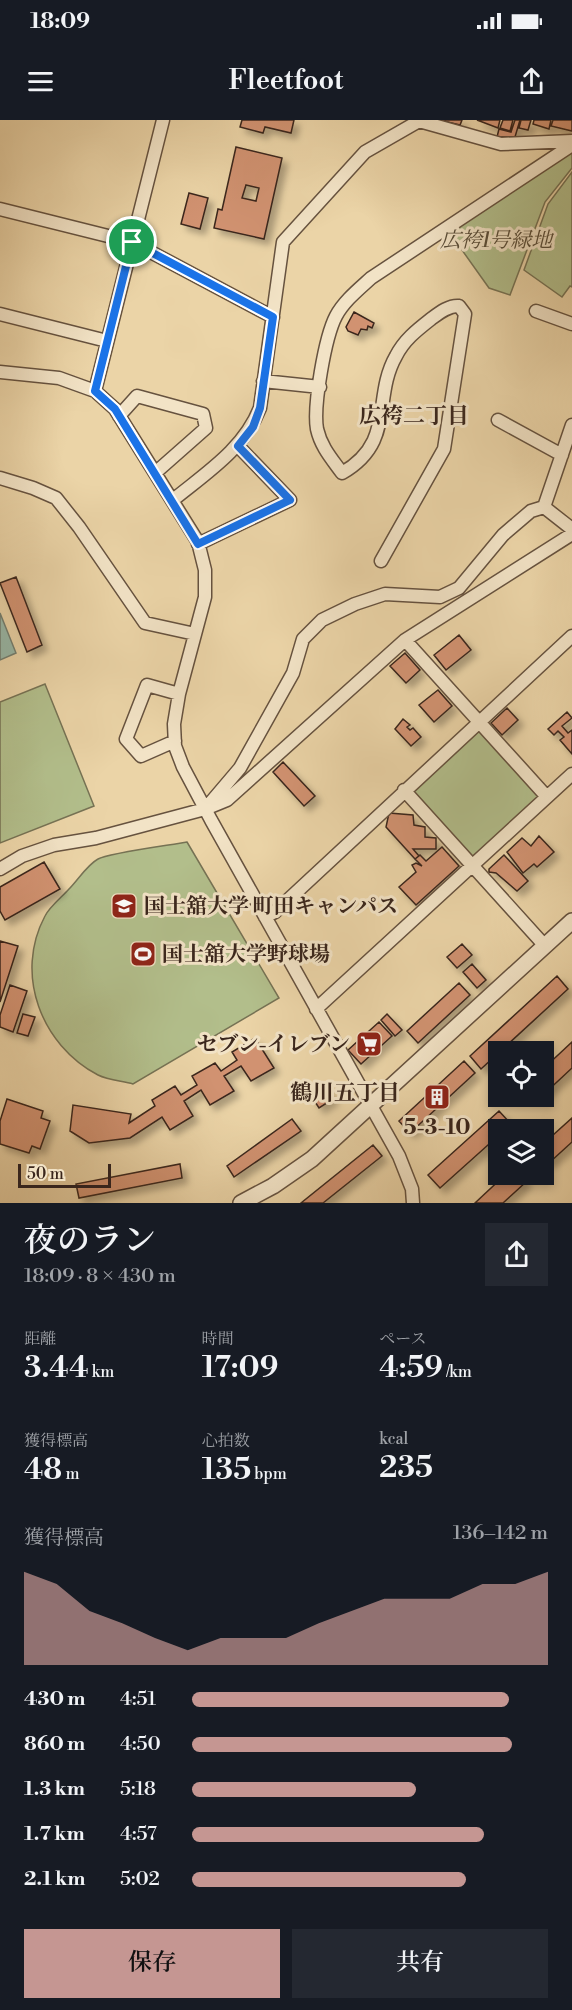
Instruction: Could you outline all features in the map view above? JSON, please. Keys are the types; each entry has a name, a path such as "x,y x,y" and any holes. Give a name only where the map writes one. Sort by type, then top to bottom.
{"street":[{"path":"95,391 163,120"},
{"path":"173,500 238,446 253,427 260,408 283,242 365,152 419,120 501,144 572,143"},
{"path":"381,561 444,449 465,314 463,309 449,307 411,335 395,357 381,424 368,451 355,466 342,473 325,451 317,431 316,414 329,334 337,314 371,278 572,143"},
{"path":"0,209 132,242 273,317"},
{"path":"536,311 572,324"},
{"path":"0,314 107,340"},
{"path":"0,372 59,378 95,391 119,416 173,500 198,544 205,570 205,597 174,724 175,741 183,767 399,1156 412,1189 413,1203"},
{"path":"263,381 320,387"},
{"path":"119,416 137,396 203,414 206,428 155,473"},
{"path":"498,420 562,455"},
{"path":"544,507 572,425"},
{"path":"198,544 290,500 238,446"},
{"path":"0,478 56,498 145,623 195,634"},
{"path":"544,507 572,529"},
{"path":"206,809 240,768 293,673 303,639 322,620 355,604 385,594 440,597 459,588 503,535 531,511 544,507"},
{"path":"0,869 22,856 54,844 96,837 206,809 227,800 405,640 572,534"},
{"path":"265,917 274,912 572,636"},
{"path":"405,640 547,797"},
{"path":"175,741 141,756 126,739 147,685 180,694"},
{"path":"316,1009 572,774"},
{"path":"404,790 545,946"},
{"path":"241,1203 294,1172 370,1106 572,921"}],"green space":[{"name":"広袴1号緑地","path":"572,151 572,168 545,202 510,295 489,288 452,236 453,230"},
{"path":"572,172 572,287 570,286 562,297 524,270 548,204"},
{"path":"45,684 94,806 0,843 0,702"},
{"path":"480,726 542,797 471,860 407,792"},
{"name":"国士舘大学野球場","path":"187,842 279,998 133,1084 102,1077 78,1062 61,1046 38,1006 33,984 32,961 36,938 50,909 98,859"}],"shaded area":[{"path":"0,613 16,653 0,660"}],"building":[{"path":"242,120 294,120 291,133 265,127 263,133 240,127"},
{"path":"439,120 462,120 460,125"},
{"path":"477,120 500,120 498,128"},
{"path":"503,120 513,120 510,131 500,128"},
{"path":"515,120 520,120 515,137 497,137 499,129 511,132"},
{"path":"521,120 531,120 528,130 519,128"},
{"path":"534,120 551,120 549,129 533,124"},
{"path":"553,120 572,120 572,131 551,126"},
{"path":"236,147 282,158 264,239 214,228 218,209 222,210","holes":["246,185 259,188 256,201 242,198"]},
{"path":"189,193 208,198 200,229 181,224"},
{"path":"354,312 374,323 372,328 368,326 367,330 361,329 358,335 348,331 346,327"},
{"path":"16,577 42,645 27,652 0,583"},
{"path":"459,635 471,650 446,670 434,655"},
{"path":"405,653 420,670 406,683 390,666"},
{"path":"438,690 452,706 434,722 419,705"},
{"path":"507,708 518,720 502,735 491,723"},
{"path":"567,712 572,718 562,726 568,733 572,730 572,754 560,740 564,737 558,731 554,735 548,729"},
{"path":"403,719 410,725 407,727 410,730 413,728 421,737 411,746 395,729"},
{"path":"283,762 315,796 304,806 273,772"},
{"path":"389,813 413,815 414,825 425,827 425,837 436,838 436,849 413,849 419,856 415,859 386,827"},
{"path":"539,836 554,852 537,867 534,864 523,873 507,852 522,838 531,846"},
{"path":"442,847 459,866 416,905 399,887 416,872 412,865 416,863 422,866 415,859 420,855 426,861"},
{"path":"504,855 528,881 517,891 496,873 489,872 489,869"},
{"path":"44,862 60,889 5,920 0,911 0,887"},
{"path":"0,941 18,946 0,1002"},
{"path":"462,944 472,955 457,968 447,957"},
{"path":"472,964 486,980 477,988 463,972"},
{"path":"557,976 568,989 511,1041 488,1041 488,1063 481,1069 470,1056"},
{"path":"459,983 470,995 418,1043 407,1031"},
{"path":"10,985 27,991 13,1032 0,1027 0,1015"},
{"path":"23,1014 35,1017 28,1036 17,1033"},
{"path":"387,1014 402,1030 395,1036 381,1020"},
{"path":"379,1022 392,1036 361,1064 348,1050"},
{"path":"255,1038 274,1068 251,1081 241,1066 224,1076 234,1091 210,1105 201,1090 184,1101 193,1116 170,1130 162,1117 130,1138 89,1143 70,1131 73,1105 131,1114 129,1123 155,1106 152,1100 175,1086 181,1095 197,1085 192,1076 215,1063 221,1071 237,1060 232,1052"},
{"path":"572,1042 572,1068 554,1085 554,1059"},
{"name":"5-3-10","path":"464,1061 475,1073 410,1133 399,1121"},
{"path":"324,1085 333,1099 319,1108 310,1094"},
{"path":"7,1099 43,1111 41,1118 50,1121 40,1149 32,1146 29,1153 0,1144 0,1121"},
{"path":"499,1111 506,1119 490,1119"},
{"path":"572,1118 572,1142 554,1158 554,1134"},
{"path":"292,1119 301,1131 234,1177 227,1166"},
{"path":"488,1121 488,1145 440,1188 428,1175"},
{"path":"373,1145 382,1156 323,1203 301,1203"},
{"path":"180,1164 182,1178 79,1198 76,1184"},
{"path":"494,1185 523,1185 503,1203 475,1203"}],"place":[{"name":"国士舘大学 町田キャンパス","path":"124,906"},
{"name":"国士舘大学野球場","path":"143,954"},
{"name":"セブン-イレブン","path":"369,1044"},
{"name":"5-3-10","path":"437,1097"}],"district":[{"name":"広袴二丁目","path":"414,415"},
{"name":"鶴川五丁目","path":"345,1092"}],"route":[{"path":"132,242 273,317 260,408 253,427 238,446 290,500 198,544 115,409 95,391 132,242"}]}
